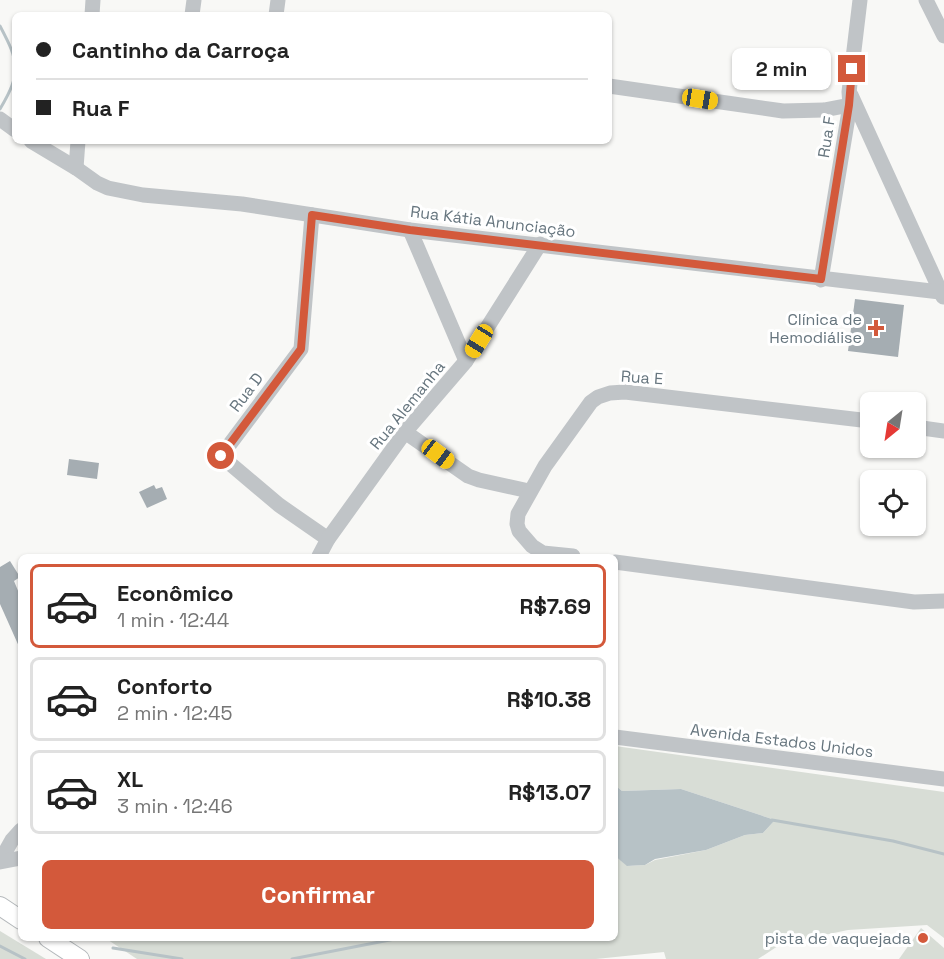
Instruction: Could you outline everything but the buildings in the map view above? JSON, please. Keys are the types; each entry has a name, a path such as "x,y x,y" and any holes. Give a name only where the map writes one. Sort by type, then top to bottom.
{"main road":[{"path":"0,906 18,918"},
{"path":"53,941 80,959"}],"street":[{"name":"Rua F","path":"821,279 849,98 860,0"},
{"path":"926,0 944,36"},
{"path":"612,86 783,111 824,110 849,98 942,296"},
{"path":"0,118 12,128"},
{"name":"Rua Kátia Anunciação","path":"36,144 97,183 108,188 143,195 242,204 410,230 540,244 942,296"},
{"path":"76,168 78,144"},
{"name":"Rua D","path":"312,215 301,349 221,456 279,505 328,539"},
{"path":"410,230 466,361"},
{"name":"Rua Alemanha","path":"320,554 328,539 405,432 466,361 540,244"},
{"name":"Rua E","path":"553,554 543,553 532,546 519,531 518,514 529,491 569,430 591,402 610,393 626,392 860,421"},
{"path":"926,429 944,431"},
{"path":"405,432 468,476 529,491"},
{"path":"618,562 914,602 944,601"},
{"name":"Avenida Estados Unidos","path":"618,737 944,779"},
{"path":"0,862 18,835"},
{"path":"0,862 18,859"}],"shaded area":[{"path":"618,746 944,792 944,938 927,925 848,930 781,944 758,959 666,959 664,952 596,959 137,959 110,941 618,941 618,858 628,866 645,865 655,860 706,850 745,835 763,833 775,820 681,789 622,791 618,788"},
{"path":"618,788 622,791 681,789 775,820 763,833 745,835 706,850 655,859 645,865 627,866 618,858"},
{"name":"pista de vaquejada","path":"921,928 944,948 944,959 899,959"},
{"path":"0,931 46,959 0,959"}],"waterway":[{"path":"0,26 12,52"},
{"path":"0,109 12,85"},
{"path":"772,820 893,841 944,854"},
{"path":"292,959 385,941"},
{"path":"0,946 25,959"},
{"path":"113,948 182,959"}],"place":[{"name":"Clínica de Hemodiálise","path":"876,328"},
{"name":"pista de vaquejada","path":"923,938"}],"route":[{"path":"221,456 301,349 312,215 410,230 821,279 849,105 852,69"}]}
